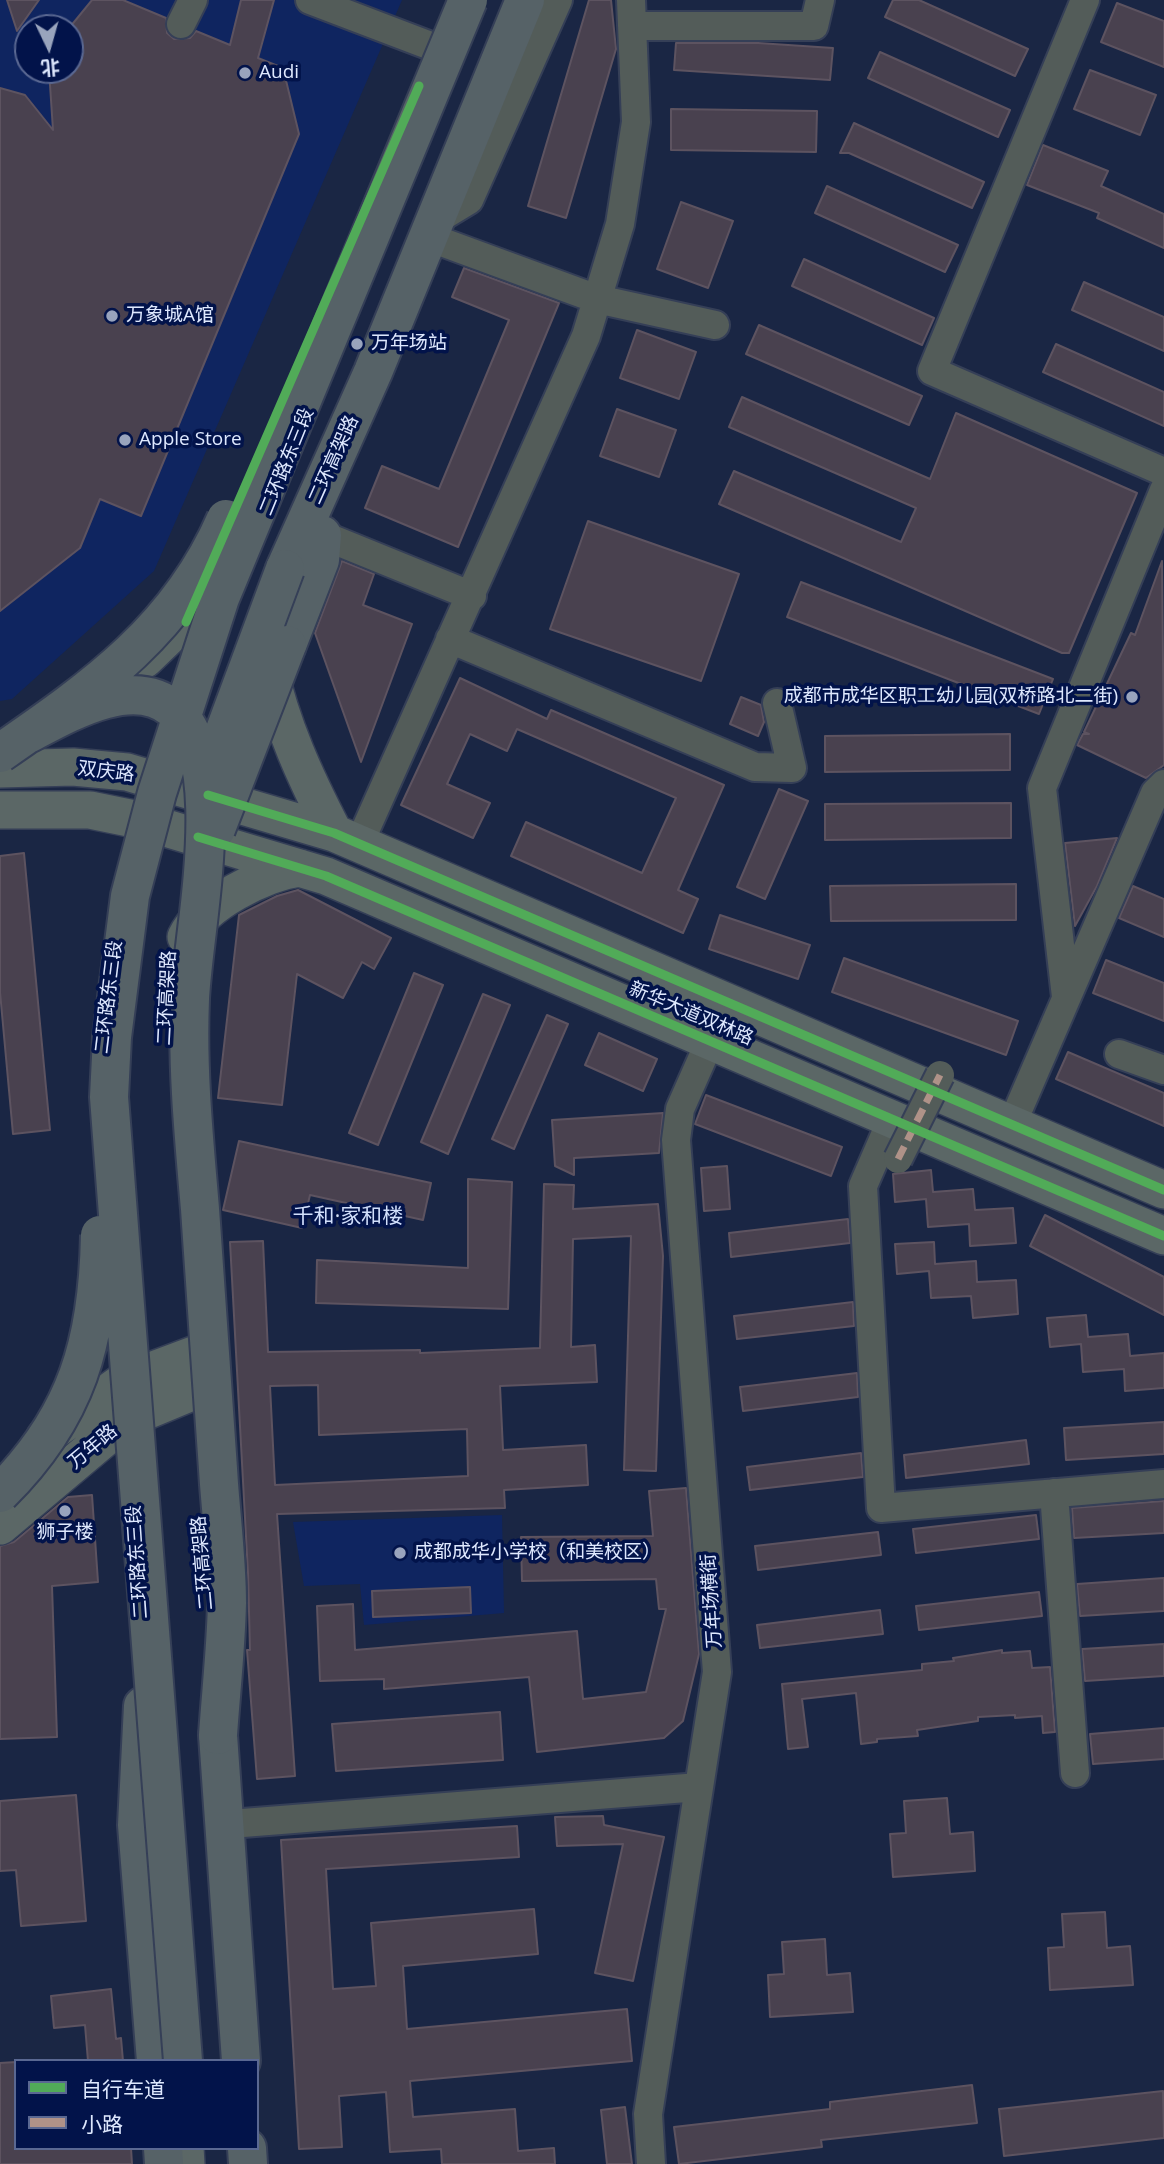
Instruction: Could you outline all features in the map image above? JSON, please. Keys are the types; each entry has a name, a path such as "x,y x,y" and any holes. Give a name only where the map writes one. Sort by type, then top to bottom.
{"highway":[{"name":"二环高架路","path":"241,2059 218,1735 164,1098 164,1002 173,913 184,854 212,759 285,569 373,372 525,0"},
{"path":"9,744 124,661 185,595 209,559 358,212 466,4"},
{"path":"0,1493 33,1459 61,1418 86,1350 96,1312 100,1182 112,1037 130,896 157,793 220,598 466,4"},
{"path":"201,886 219,818 277,651 320,560 322,535"},
{"path":"9,744 80,707 116,697 159,700 173,709 198,747 203,765 201,886 190,999 190,1091 227,1602 218,1735"},
{"path":"109,1097 183,2059"},
{"path":"146,1659 137,1825 156,2059"}],"main road":[{"path":"322,535 436,227 536,0"},
{"name":"二环路东三段","path":"178,2059 101,1071 124,879 139,820 189,708 250,558 466,4"},
{"path":"9,744 84,706 170,637 250,558"},
{"path":"248,2059 198,1372 173,1085 175,961 208,795 277,651"},
{"path":"277,651 276,700 296,756 346,838"},
{"name":"双庆路","path":"0,769 73,767 127,772 208,795"},
{"name":"新华大道双林路","path":"208,795 346,838 1164,1190"},
{"name":"双庆路","path":"0,810 90,810 139,820 198,837"},
{"name":"新华大道双林路","path":"198,837 326,876 1164,1236"},
{"path":"175,961 191,925 216,905 279,871 300,868"},
{"name":"万年路","path":"0,1470 124,1381 198,1372"},
{"name":"万年路","path":"0,1526 127,1419 198,1372"}],"street":[{"path":"310,0 436,48"},
{"path":"558,0 469,200 436,227 597,299 715,325"},
{"path":"346,838 472,596 586,336 620,224 636,122 632,13 814,26 820,0"},
{"path":"1085,0 932,370 1164,472"},
{"path":"397,183 419,86 436,48 466,4"},
{"path":"1066,997 1042,788 1164,490"},
{"path":"322,535 472,596"},
{"path":"450,639 755,767 792,768 777,703"},
{"path":"1012,1124 1155,793 1164,784"},
{"name":"万年场横街","path":"651,2164 649,2115 717,1672 676,1140 680,1109 710,1041"},
{"path":"1119,1054 1164,1070"},
{"path":"898,1159 940,1074"},
{"path":"892,1119 863,1186 881,1508 1164,1484"},
{"path":"1054,1493 1075,1773"},
{"path":"230,1824 699,1787"}],"shaded area":[{"name":"万象城A馆","path":"0,0 402,0 154,571 12,699 0,701"},
{"name":"成都成华小学校（和美校区）","path":"502,1515 504,1613 364,1625 360,1584 304,1586 293,1522"}],"building":[{"path":"7,0 39,0 29,14 14,14 14,22"},
{"name":"万象城A馆","path":"92,0 123,0 166,18 167,33 174,39 190,38 196,31 230,45 241,0 274,0 258,58 283,68 299,134 141,516 100,499 80,548 0,611 0,88 25,95 53,130 50,84 84,84 84,14 81,14"},
{"path":"589,0 611,0 616,49 566,218 528,206"},
{"path":"893,0 919,0 1028,49 1015,76 885,17"},
{"path":"1117,3 1164,21 1164,67 1101,42"},
{"path":"676,43 758,43 833,48 830,80 674,70"},
{"path":"880,52 1010,110 998,137 868,78"},
{"path":"1090,70 1156,95 1140,135 1074,109"},
{"path":"671,109 817,111 816,152 671,150"},
{"path":"854,123 984,182 972,208 849,153 840,153"},
{"path":"1043,145 1108,171 1101,186 1164,214 1164,248 1097,218 1099,213 1027,185"},
{"path":"827,186 958,245 945,272 815,213"},
{"path":"681,202 733,221 708,288 657,269"},
{"path":"804,259 934,318 922,345 792,286"},
{"path":"464,268 559,303 458,547 365,508 382,466 439,489 509,320 452,297"},
{"path":"1084,282 1164,317 1164,351 1072,310"},
{"path":"759,325 922,396 909,425 746,354"},
{"path":"637,330 696,352 679,399 620,378"},
{"path":"1056,344 1164,392 1164,426 1043,372"},
{"path":"742,397 930,479 956,413 1137,493 1069,653 1062,653 719,504 734,471 901,542 916,508 729,427"},
{"path":"617,409 676,430 659,477 600,456"},
{"path":"588,521 739,574 701,681 550,629"},
{"path":"342,561 374,574 363,605 412,624 361,762 315,633"},
{"name":"成都市成华区职工幼儿园(双桥路北二街)","path":"1162,561 1164,765 1146,778 1077,745 1083,734 1089,734 1084,732 1131,633 1135,635"},
{"path":"801,582 1053,679 1039,714 787,617"},
{"path":"460,678 547,719 551,710 724,785 678,890 698,899 683,933 511,856 526,822 642,873 676,798 517,729 507,751 470,734 447,784 490,803 473,838 401,805"},
{"path":"741,697 761,705 764,722 758,736 730,724"},
{"path":"1010,734 1010,770 825,772 825,736"},
{"path":"779,789 808,801 765,899 737,887"},
{"path":"1011,803 1011,838 825,840 825,804"},
{"path":"1117,838 1097,886 1075,926 1065,843"},
{"path":"24,853 50,1130 13,1134 0,992 0,856"},
{"path":"1016,884 1016,920 831,921 830,886"},
{"path":"1133,886 1164,899 1164,937 1119,918"},
{"path":"298,890 391,938 374,969 362,962 343,998 297,974 282,1105 218,1098 239,915 277,896"},
{"path":"720,915 810,945 798,979 709,949"},
{"path":"844,958 1018,1021 1006,1055 832,992"},
{"path":"1106,960 1164,983 1164,1021 1093,993"},
{"path":"414,973 443,985 378,1145 349,1133"},
{"path":"483,994 510,1005 448,1154 421,1142"},
{"path":"547,1015 568,1024 514,1149 492,1139"},
{"path":"599,1033 657,1059 643,1091 585,1065"},
{"path":"1068,1052 1164,1093 1164,1126 1056,1079"},
{"path":"706,1095 842,1147 831,1176 695,1124"},
{"path":"663,1113 659,1153 574,1158 574,1175 555,1166 552,1120"},
{"path":"239,1141 431,1183 423,1220 310,1195 302,1228 223,1210"},
{"path":"727,1166 730,1209 704,1211 701,1168"},
{"path":"931,1170 933,1192 973,1189 975,1210 1013,1208 1016,1243 970,1246 969,1224 928,1227 926,1199 895,1202 893,1174"},
{"path":"468,1179 512,1182 508,1309 316,1303 317,1260 468,1268"},
{"path":"544,1184 574,1185 573,1209 658,1204 663,1256 656,1471 624,1470 631,1236 573,1239 571,1347 595,1345 597,1382 500,1386 503,1450 586,1445 588,1485 504,1490 505,1508 277,1514 295,1776 257,1779 247,1650 250,1650 248,1573 230,1242 263,1241 268,1352 420,1350 420,1353 540,1348","holes":["318,1385 319,1435 467,1429 468,1476 275,1485 270,1386"]},
{"path":"1045,1215 1164,1277 1164,1315 1030,1246"},
{"path":"848,1219 850,1243 731,1257 729,1233"},
{"path":"934,1242 935,1264 976,1261 977,1282 1016,1280 1018,1314 973,1318 971,1296 931,1298 929,1271 897,1274 895,1244"},
{"path":"853,1302 854,1326 737,1339 734,1316"},
{"path":"1086,1315 1088,1337 1128,1334 1130,1356 1164,1353 1164,1388 1125,1391 1124,1369 1083,1372 1081,1344 1050,1347 1047,1318"},
{"path":"857,1373 858,1397 743,1411 740,1387"},
{"path":"1164,1422 1164,1454 1066,1460 1064,1428"},
{"path":"1026,1440 1029,1464 906,1478 904,1455"},
{"path":"861,1453 863,1477 750,1490 747,1467"},
{"path":"686,1488 699,1654 683,1721 664,1738 537,1752 529,1677 384,1689 384,1679 320,1681 317,1606 353,1604 355,1650 577,1631 583,1699 646,1692 666,1609 659,1609 656,1579 522,1581 521,1537 653,1536 649,1491"},
{"path":"92,1495 98,1582 52,1586 57,1737 0,1739 0,1546 14,1542 68,1497"},
{"path":"1164,1501 1164,1533 1074,1538 1072,1508"},
{"path":"1036,1515 1039,1539 916,1553 913,1529"},
{"path":"878,1532 881,1555 758,1570 755,1546"},
{"path":"1164,1578 1164,1611 1080,1616 1077,1584"},
{"path":"470,1587 471,1613 373,1617 372,1591"},
{"path":"1039,1592 1042,1616 919,1630 916,1606"},
{"path":"880,1610 883,1634 760,1648 757,1625"},
{"path":"1164,1644 1164,1676 1085,1681 1082,1649"},
{"path":"1002,1650 1002,1653 1030,1651 1032,1668 1050,1667 1055,1732 1043,1733 1042,1716 978,1717 978,1721 917,1730 918,1736 877,1739 877,1742 861,1744 856,1693 802,1699 808,1747 788,1749 782,1684 922,1670 922,1664 954,1661 953,1658"},
{"path":"500,1712 503,1760 336,1771 332,1724"},
{"path":"1164,1728 1164,1759 1093,1764 1090,1734"},
{"path":"76,1795 86,1921 21,1926 16,1870 0,1871 0,1801"},
{"path":"947,1798 950,1834 973,1832 975,1871 893,1877 890,1834 906,1833 904,1801"},
{"path":"603,1816 604,1825 664,1837 633,1981 595,1973 623,1844 557,1846 555,1817"},
{"path":"517,1826 519,1857 326,1869 333,1989 376,1986 371,1923 534,1909 538,1954 403,1966 407,2029 627,2009 632,2061 410,2081 413,2117 515,2109 518,2151 554,2148 555,2164 442,2164 441,2149 390,2152 386,2092 339,2096 342,2147 299,2149 281,1840"},
{"path":"1105,1912 1107,1948 1130,1946 1133,1985 1050,1990 1048,1948 1064,1947 1062,1914"},
{"path":"825,1939 827,1975 850,1973 853,2012 770,2017 768,1975 784,1974 782,1942"},
{"path":"111,1989 116,2039 121,2038 123,2059 88,2059 85,2025 54,2028 51,1996"},
{"path":"14,2062 14,2150 131,2150 132,2164 0,2164 0,2063"},
{"path":"972,2085 977,2123 821,2140 822,2147 679,2164 674,2127 830,2109 830,2102"},
{"path":"1163,2091 1164,2138 1004,2156 999,2109"},
{"path":"625,2107 632,2164 607,2164 601,2110"}],"marked path":[{"path":"898,1159 940,1075"}],"cycle path":[{"path":"186,622 419,86"},
{"path":"208,795 334,833 1164,1190"},
{"path":"198,837 326,876 1164,1236"}],"place":[{"name":"Audi","path":"245,73"},
{"name":"万象城A馆","path":"112,316"},
{"name":"万年场站","path":"357,344"},
{"name":"Apple Store","path":"125,440"},
{"name":"成都市成华区职工幼儿园(双桥路北二街)","path":"1132,697"},
{"name":"狮子楼","path":"65,1511"},
{"name":"成都成华小学校（和美校区）","path":"400,1553"}],"district":[{"name":"千和·家和楼","path":"348,1217"}]}
